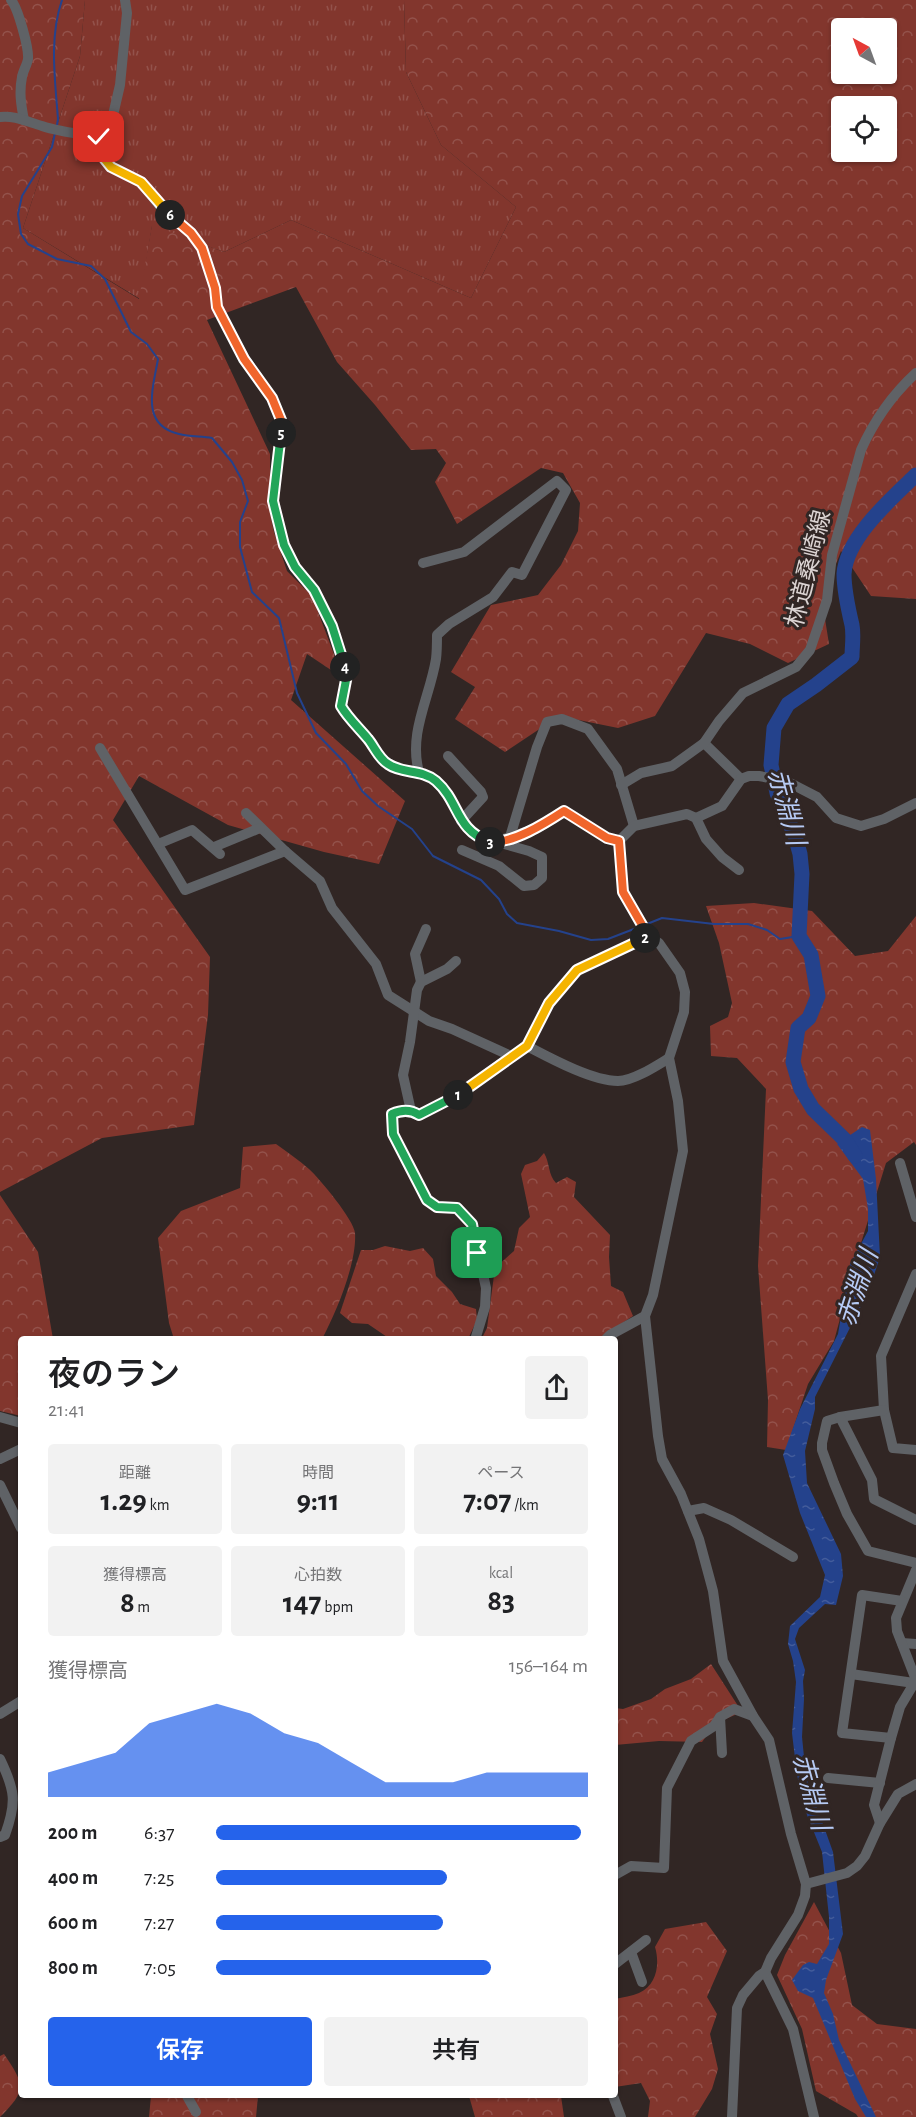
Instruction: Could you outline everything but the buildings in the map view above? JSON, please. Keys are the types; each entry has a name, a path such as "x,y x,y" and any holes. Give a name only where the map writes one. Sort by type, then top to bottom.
{"street":[{"path":"11,0 21,26 28,57 22,78 20,98 24,120"},
{"path":"0,117 24,120 69,133 99,137 110,128 120,85 127,13 125,0"},
{"path":"99,137 103,157 111,167 141,182 162,209 191,233 202,248 215,288 217,307 244,359 272,398 281,420 273,501 284,545 295,567 314,590 332,626 347,675 341,706 386,764 402,770 420,772 435,780 450,798 461,821 474,836 529,851 542,858 542,878 534,885 524,886 499,866 462,850"},
{"name":"林道桑崎線","path":"621,785 641,773 672,766 704,743 743,693 796,667 810,650 827,600 832,555 861,450 883,411 900,388 916,373"},
{"path":"420,772 416,760 418,723 436,658 436,635 449,624 493,597 512,572 522,575 567,490 557,481 464,552 423,563"},
{"path":"510,837 537,747 547,722 562,719 588,729 616,770 633,826"},
{"path":"704,743 741,779"},
{"path":"100,748 185,890 285,851"},
{"path":"448,756 483,797 461,821"},
{"path":"696,818 723,806 741,779 759,776 786,781 817,797 836,818 861,826 884,819 916,803"},
{"path":"496,842 538,828 564,811 607,838 619,841"},
{"path":"246,813 320,881 332,908 376,964 388,995 429,1021 510,1056"},
{"path":"732,2117 737,2008 742,1995 765,1972 771,1958 798,1915 805,1896 806,1884 791,1834 769,1740 723,1661 713,1591 699,1539 662,1459 645,1316 653,1295 683,1151 678,1101 669,1058 683,1019 685,992 680,972 659,943 648,935 623,892 619,841 633,826 687,814 696,818 706,839 722,857 739,870"},
{"path":"158,844 192,830 217,851 260,828"},
{"path":"421,982 415,954 426,930"},
{"path":"476,1336 485,1307 486,1288 472,1224 457,1208 437,1207 427,1200 393,1134 392,1114 401,1110 419,1115 458,1095 527,1046 549,1003 577,970 648,935"},
{"path":"411,1111 404,1075 417,990 421,982 456,962"},
{"path":"527,1046 572,1068 604,1079 620,1081 643,1073 669,1058"},
{"path":"900,1163 916,1217"},
{"path":"915,1280 881,1356 884,1410 893,1448 916,1450"},
{"path":"609,1336 645,1316"},
{"path":"884,1410 827,1421 822,1450 847,1514 868,1551 916,1563"},
{"path":"0,1417 18,1422"},
{"path":"840,1417 872,1480 874,1499 916,1520"},
{"path":"0,1459 18,1450"},
{"path":"0,1485 18,1522"},
{"path":"688,1511 704,1508 731,1520 792,1557"},
{"path":"880,1823 874,1805 900,1707 915,1681 897,1631 896,1618 916,1570"},
{"path":"891,1738 842,1733 862,1595 902,1601"},
{"path":"902,1643 916,1644"},
{"path":"850,1674 915,1681"},
{"path":"0,1714 18,1703"},
{"path":"618,1873 631,1866 664,1868 667,1788 691,1741 714,1726 720,1717 734,1709 753,1716"},
{"path":"720,1717 723,1753"},
{"path":"0,1759 12,1784 14,1798 5,1835 0,1837"},
{"path":"828,1779 880,1783"},
{"path":"806,1884 847,1873 857,1866 865,1856 880,1823 898,1794 916,1784"},
{"path":"618,1962 646,1940"},
{"path":"631,1952 642,1982"},
{"path":"765,1972 794,2029 814,2117"},
{"path":"188,2098 194,2115"},
{"path":"614,2098 621,2117"}],"green space":[{"path":"0,0 85,0 80,56 23,228 139,299 152,225 224,252 291,220 471,298 516,207 441,145 406,72 404,0 916,0 916,599 871,596 841,551 822,600 829,644 788,663 750,644 706,633 655,716 618,728 559,716 505,752 455,719 475,687 451,672 491,605 538,595 561,565 578,531 580,503 563,473 541,468 457,524 435,482 446,463 436,449 411,450 337,362 296,287 207,320 270,454 270,513 287,571 312,596 343,678 307,654 291,700 405,801 379,864 324,852 228,825 139,776 113,820 210,957 208,1015 194,1125 102,1138 0,1192"},
{"path":"85,0 404,0 406,72 441,145 516,207 471,298 291,220 224,252 152,226 140,299 23,228 80,56"},
{"path":"754,903 812,911 855,956 888,951 916,916 916,1145 914,1142 886,1163 856,1259 834,1341 808,1384 786,1450 767,1447 768,1400 758,1266 766,1089 737,1058 711,1056 710,1026 728,1017 732,1003 719,943 706,906"},
{"path":"276,1144 321,1181 353,1227 355,1245 353,1259 339,1302 323,1336 173,1336 169,1323 158,1238 181,1211 240,1188 243,1147"},
{"path":"544,1153 550,1173 556,1183 567,1177 576,1182 574,1197 610,1235 611,1286 623,1292 633,1316 603,1336 483,1336 487,1328 495,1268 514,1251 519,1228 530,1217 521,1174 525,1165 537,1161"},
{"path":"0,1195 38,1252 52,1336 18,1336 18,1415 0,1411"},
{"path":"385,1246 410,1251 423,1248 433,1259 436,1276 460,1304 476,1309 477,1320 469,1336 386,1336 368,1324 352,1323 340,1313 361,1250 373,1250"},
{"path":"711,1664 742,1712 716,1723 702,1742 659,1741 618,1745 618,1708 623,1709 651,1699 665,1689 691,1679"},
{"path":"814,1902 841,1953 852,2005 877,2024 916,2029 916,2117 858,2117 816,2091 802,2029 777,1975 785,1955"},
{"path":"706,1922 727,1951 707,1997 717,2014 710,2034 718,2069 712,2089 695,2117 648,2117 650,2101 641,2083 618,2087 618,1998 639,1993 650,1985 657,1967 655,1947 665,1929"},
{"path":"4,2054 16,2073 18,2095 0,2117 0,2056"},
{"path":"151,2098 258,2098 256,2117 149,2117"},
{"path":"470,2098 561,2098 564,2117 475,2117"}],"water":[{"path":"862,1127 870,1130 876,1179 880,1257 869,1290 815,1397 815,1409 805,1451 807,1483 841,1554 843,1576 836,1605 825,1604 799,1628 795,1639 805,1670 802,1737 806,1777 833,1852 843,1934 826,1980 824,1993 833,2014 839,2040 876,2117 866,2117 855,2099 813,1998 798,1991 792,1980 803,1965 809,1962 817,1964 829,1944 829,1917 822,1852 807,1815 797,1775 792,1733 796,1682 788,1644 790,1626 820,1597 825,1575 800,1513 783,1455 800,1409 838,1334 850,1264 868,1231 868,1209 863,1179 837,1144"}],"waterway":[{"path":"57,125 54,44 62,0"},
{"path":"55,133 52,147 22,196 18,214 21,234 28,244 57,259 91,266 105,279 131,332 147,344 158,359 152,404 159,423 179,434 212,438 232,462 242,480 248,501 240,522 240,547 252,592 279,618 297,693 316,733 346,764 362,791 378,806 412,829 433,856 481,880 499,899 507,914 517,923 591,940 608,939 639,927"},
{"name":"赤淵川","path":"855,1156 846,1141 813,1109 801,1089 793,1062 798,1028 809,1018 818,996 811,955 799,936 802,874 800,854 777,793 771,765 774,728 788,704 852,657 853,629 844,580 847,560 861,533 871,520 916,475"},
{"path":"647,924 662,918 714,924 748,924 767,930 780,939 799,936"}],"route":[{"path":"99,137 103,157 111,167 146,186 162,209 191,233 202,248 215,288 217,307 244,359 272,398 281,420 273,501 284,545 295,567 314,590 332,626 347,675 341,706 346,715 386,764 402,770 420,772 435,780 450,798 461,821 474,836 489,842 498,842 538,828 564,811 607,838 619,841 623,892 649,937 577,970 549,1003 527,1046 458,1095 419,1115 414,1111 401,1110 392,1114 393,1134 427,1200 437,1207 457,1208 472,1224 477,1253"}]}
